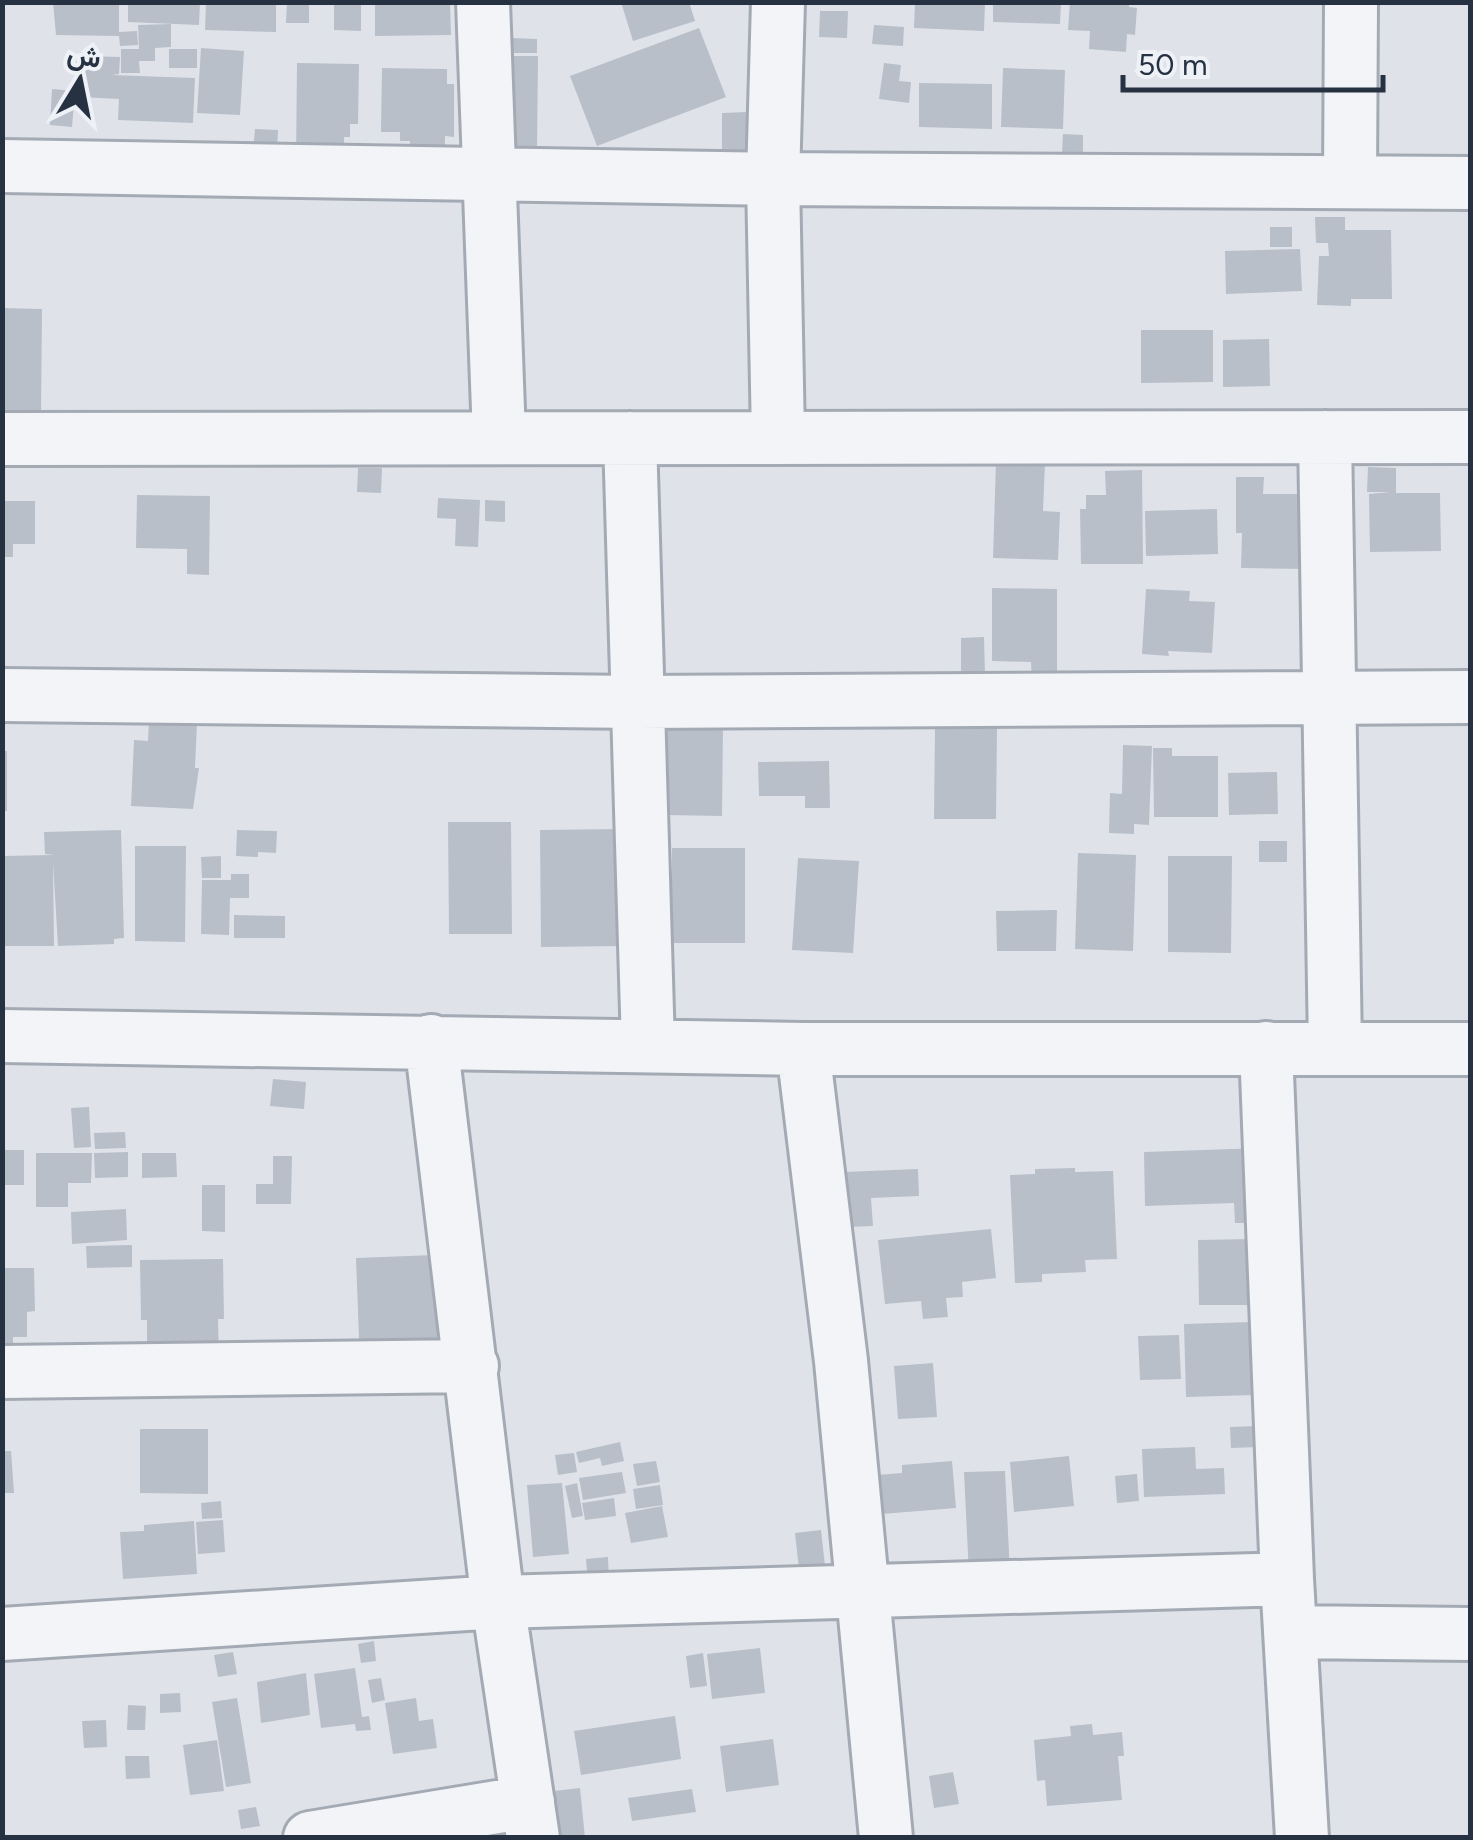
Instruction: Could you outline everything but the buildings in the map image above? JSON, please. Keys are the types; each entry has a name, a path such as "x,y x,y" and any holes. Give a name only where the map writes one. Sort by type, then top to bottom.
{"street":[{"path":"483,2 499,437"},
{"path":"778,2 772,179 778,438"},
{"path":"1350,182 1351,2"},
{"path":"2,166 772,179 1470,183"},
{"path":"2,440 1470,436"},
{"path":"1325,437 1336,1048"},
{"path":"630,438 648,1046"},
{"path":"2,695 638,702 1470,697"},
{"path":"2,1036 803,1049 1470,1050"},
{"path":"310,1838 531,1820 498,1602 431,1041"},
{"path":"1266,1048 1287,1580 1302,1838"},
{"path":"803,1049 840,1361 886,1838"},
{"path":"2,1372 472,1366"},
{"path":"2,1634 498,1602 1287,1580"},
{"path":"1290,1632 1470,1634"}]}
